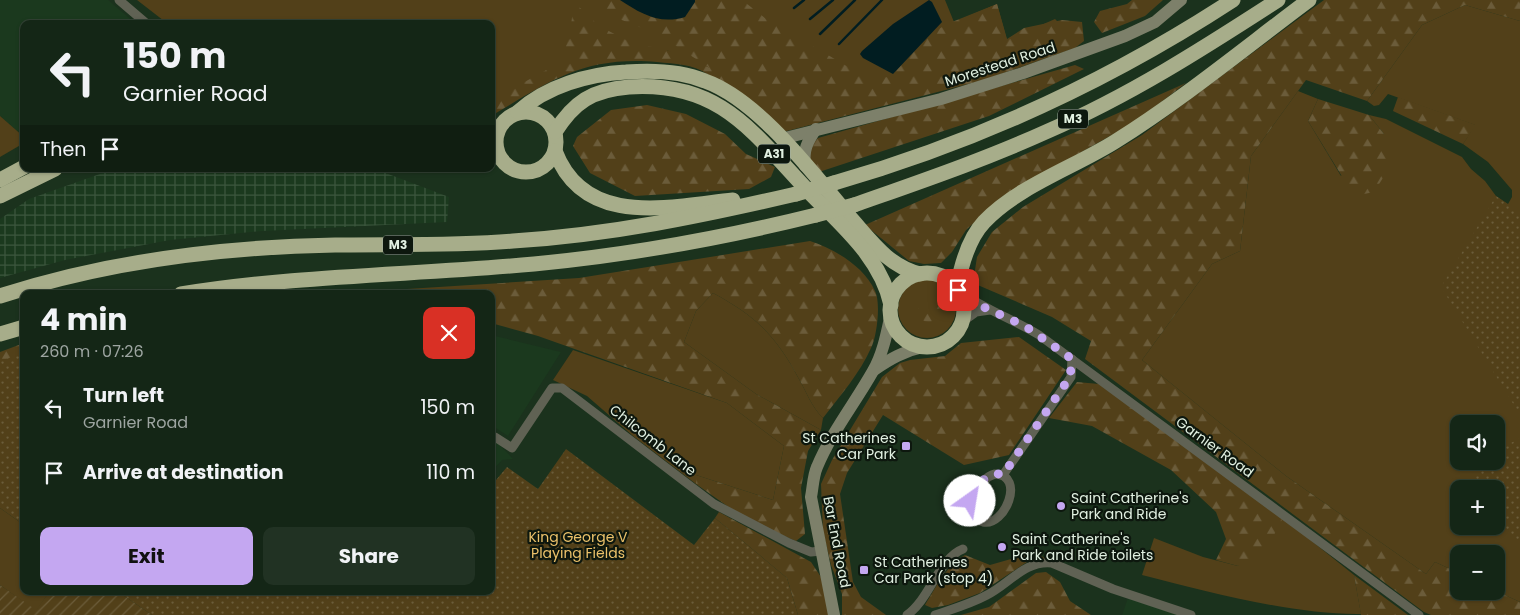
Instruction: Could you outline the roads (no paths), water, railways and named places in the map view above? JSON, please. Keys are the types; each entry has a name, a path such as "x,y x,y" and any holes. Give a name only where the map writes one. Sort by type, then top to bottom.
{"highway":[{"name":"M3","path":"22,290 86,272 178,255 256,248 454,244 562,237 675,222 796,194 926,155 1018,118 1114,72 1233,0"},
{"name":"M3","path":"211,290 272,282 434,272 595,257 701,240 854,205 953,170 1048,131 1165,71 1278,0"},
{"path":"957,289 962,267 976,232 1000,208 1115,142 1148,120 1309,0"},
{"name":"A31","path":"518,112 532,100 571,83 614,72 662,72 704,80 723,88 741,101 781,139 878,249 903,269 920,274"},
{"name":"A31","path":"555,132 568,112 580,102 593,94 621,88 670,88 698,95 718,104 751,130 850,235 875,265 884,281 891,309"},
{"path":"518,112 537,113 551,124 555,132 555,151 547,164 533,171 513,169 498,160 495,130 510,116 518,112"},
{"name":"M3","path":"555,151 560,165 578,188 599,200 624,206 667,207 796,194"},
{"path":"0,180 20,169"},
{"path":"0,196 49,172"},
{"path":"920,274 940,276 957,289 964,306 962,322 958,331 943,344 923,347 915,345 901,336 896,329 891,309 893,296 904,282 920,274"},
{"name":"M3","path":"0,296 20,290"},
{"path":"0,334 20,328"}],"street":[{"path":"119,0 142,20"},
{"name":"Morestead Road","path":"781,139 931,102 1016,75 1125,36 1154,22 1181,0"},
{"path":"805,166 806,143 816,129"},
{"name":"Garnier Road","path":"957,289 990,310 1025,326 1072,359 1419,615"},
{"name":"Bar End Road","path":"834,615 811,497 816,468 862,386 874,370 883,348 891,309"},
{"path":"962,322 976,312 990,310"},
{"name":"Bar End Road","path":"874,370 889,359 909,350 923,347"},
{"path":"1003,475 1070,377 1072,359"},
{"name":"Chilcomb Lane","path":"495,437 512,448 552,388 562,388 714,504 789,543 811,552 821,551"},
{"path":"990,475 1003,475 1012,489 1005,508 993,521 984,522 976,519 972,514 970,506 977,489 990,475"},
{"path":"906,615 918,607 950,558 963,549"},
{"path":"935,615 988,594 1030,565 1042,562 1052,563 1113,590 1191,615"}],"water":[{"path":"620,0 695,0 695,2 685,17 667,20 642,13"},
{"path":"929,0 932,2 942,22 893,74 863,58 860,54 862,51 893,24"}],"waterway":[{"path":"794,8 804,0"},
{"path":"810,19 833,0"},
{"path":"820,34 855,0"},
{"path":"839,44 882,0"}],"place":[{"name":"St Catherines Car Park","path":"906,446"},
{"name":"Saint Catherine's Park and Ride","path":"1061,506"},
{"name":"Saint Catherine's Park and Ride toilets","path":"1002,547"},
{"name":"St Catherines Car Park (stop 4)","path":"864,570"}],"park label":[{"name":"King George V Playing Fields","path":"578,546"}]}
